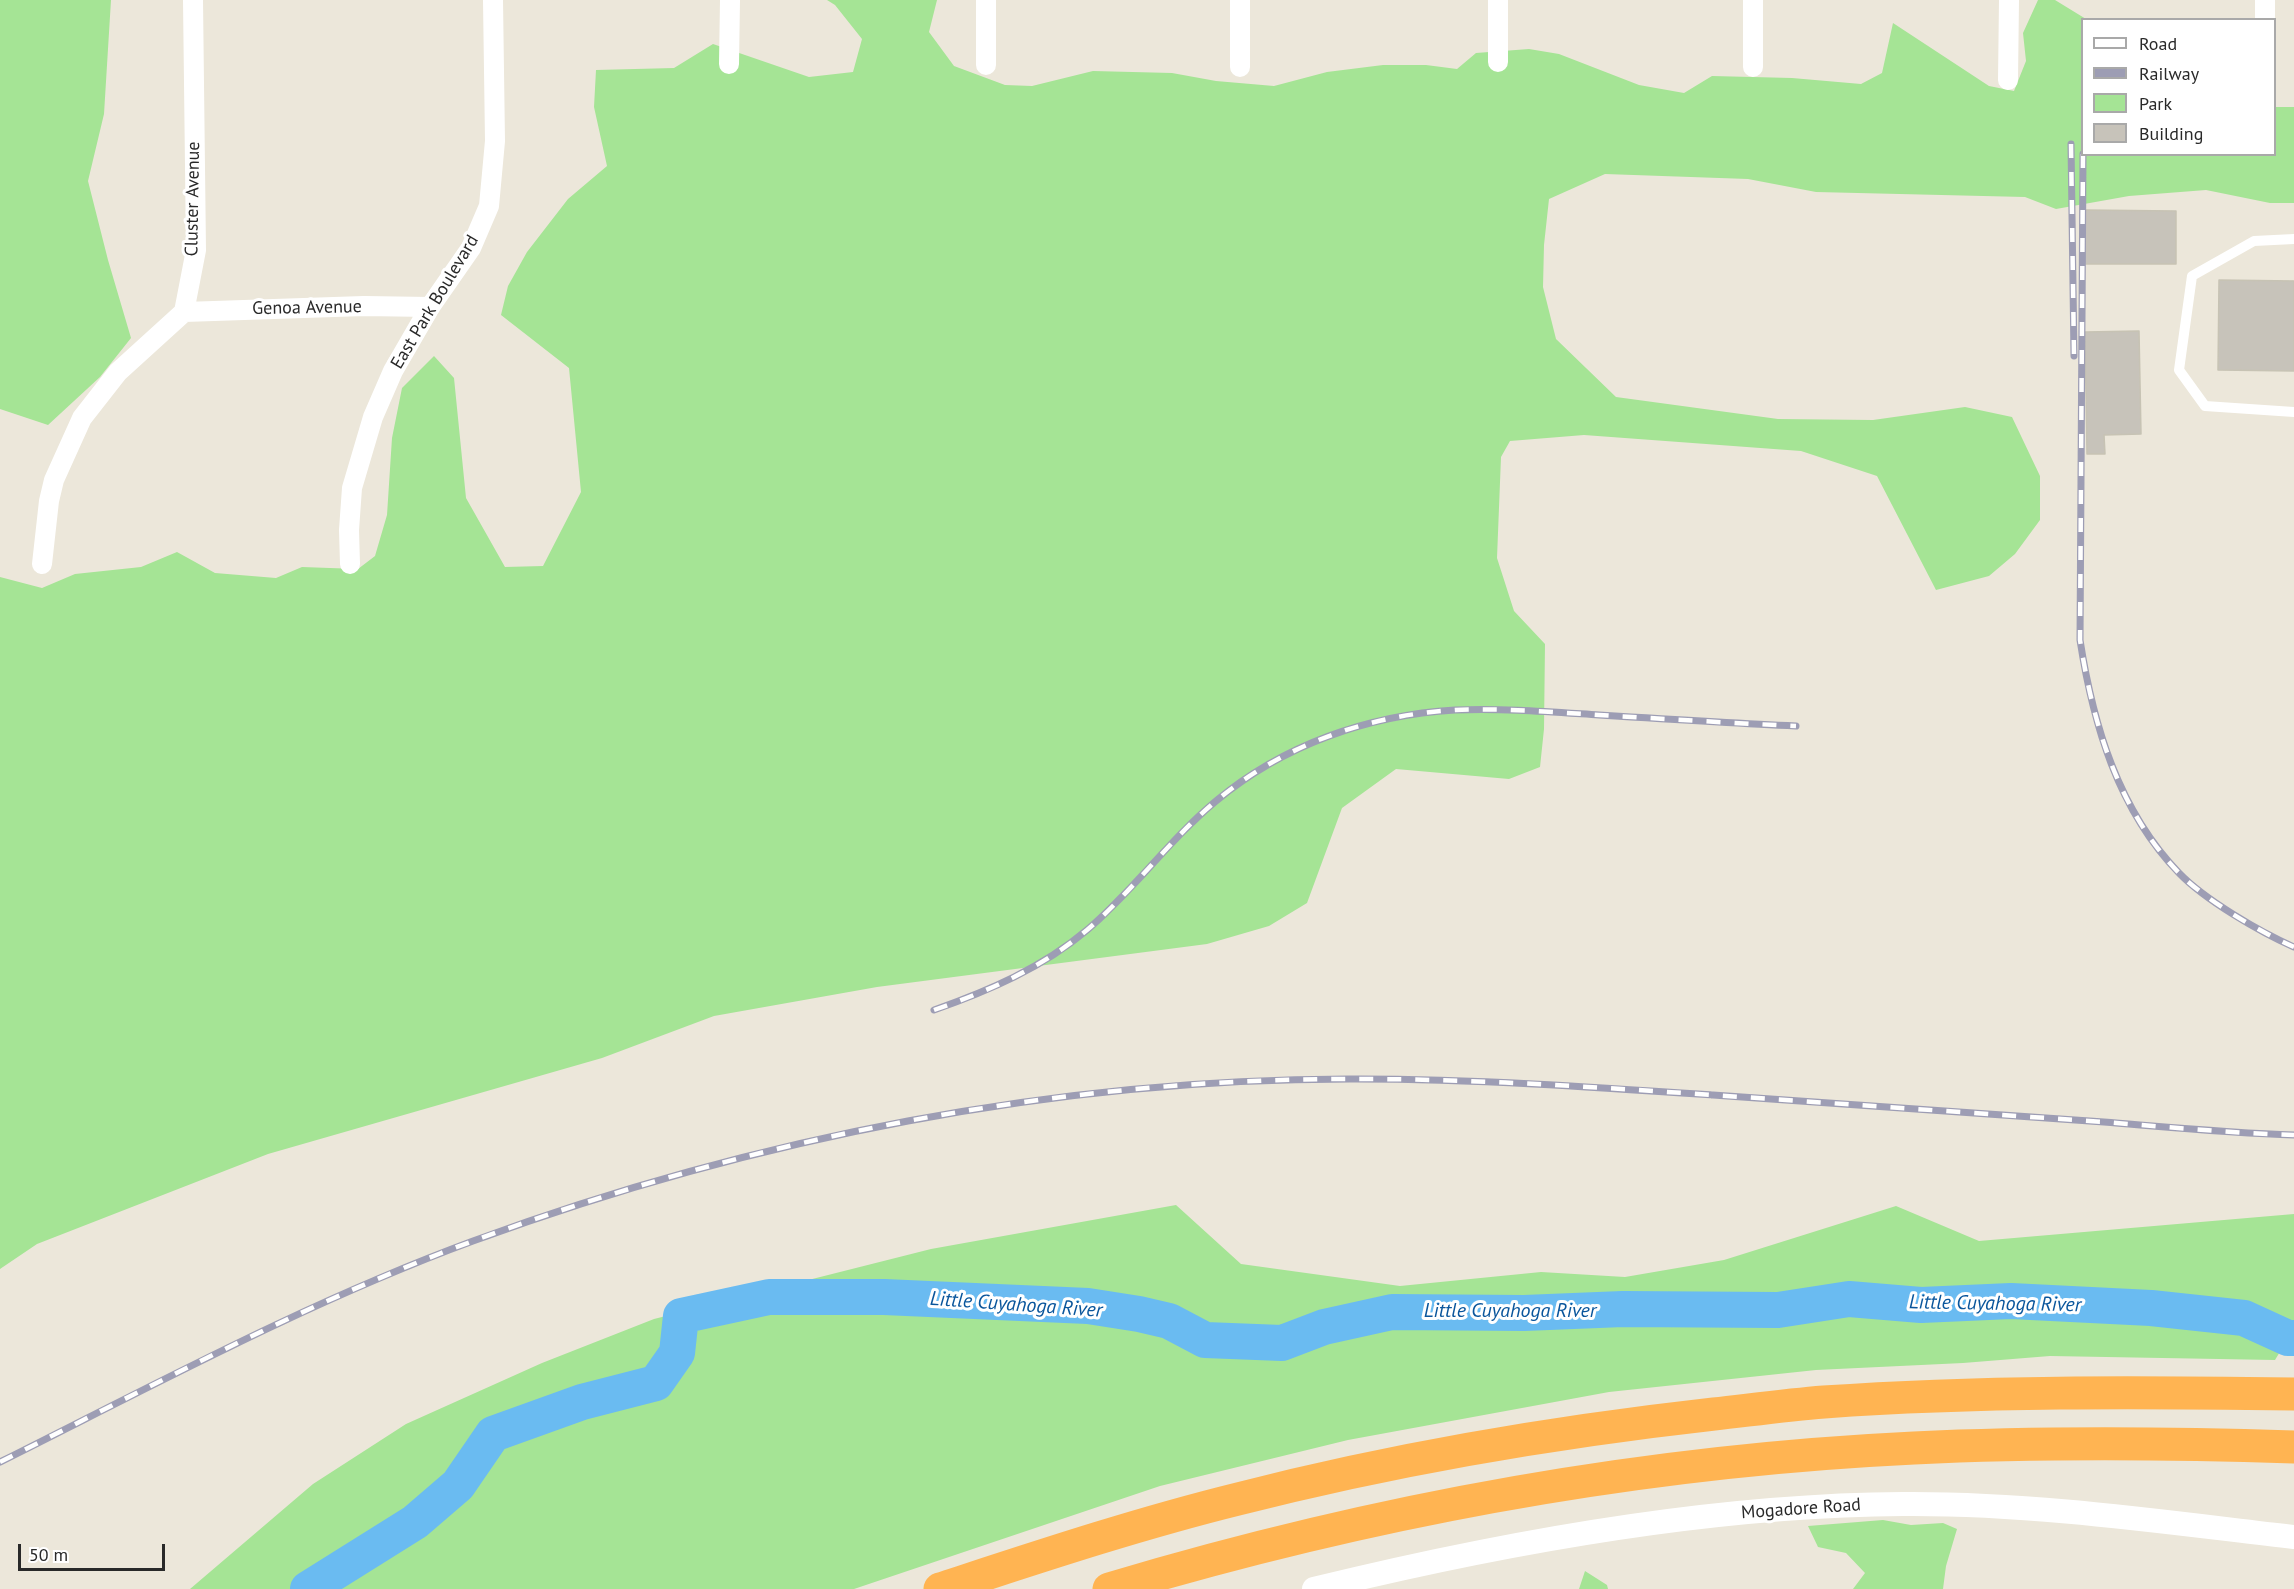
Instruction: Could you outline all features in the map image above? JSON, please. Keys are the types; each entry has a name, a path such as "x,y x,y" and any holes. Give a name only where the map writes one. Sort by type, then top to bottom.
{"highway":[{"path":"940,1589 1117,1532 1234,1499 1343,1473 1450,1452 1620,1424 1821,1402 1994,1393 2294,1394"},
{"path":"1108,1589 1304,1535 1408,1513 1537,1489 1746,1461 1935,1447 2096,1444 2294,1447"}],"street":[{"name":"Cluster Avenue","path":"184,312 196,250 193,0"},
{"name":"East Park Boulevard","path":"350,564 349,530 352,488 373,417 393,371 430,307 471,248 489,206 495,141 493,0"},
{"path":"729,64 730,0"},
{"path":"986,0 986,65"},
{"path":"1240,0 1240,67"},
{"path":"1498,0 1498,62"},
{"path":"1753,0 1753,67"},
{"path":"2008,80 2009,0"},
{"path":"2265,0 2265,18"},
{"name":"Genoa Avenue","path":"184,312 352,306 430,307"},
{"path":"42,564 48,501 54,480 82,418 118,372 184,312"},
{"name":"Mogadore Road","path":"1314,1589 1443,1559 1605,1531 1746,1512 1827,1506 1949,1504 2042,1509 2294,1537"}],"lane":[{"path":"2294,239 2254,241 2192,276 2179,370 2205,406 2294,412"}],"green space":[{"path":"0,0 111,0 104,114 88,181 131,338 100,377 48,425 0,409"},
{"path":"827,0 937,0 929,32 954,66 1005,85 1032,86 1093,71 1172,73 1216,81 1274,86 1327,72 1383,65 1426,65 1457,69 1476,53 1529,49 1559,54 1639,85 1684,93 1712,76 1792,78 1861,84 1882,73 1893,23 1989,86 2014,91 2026,61 2023,33 2038,0 2055,0 2084,18 2081,18 2081,156 2276,156 2276,107 2294,107 2294,203 2270,203 2206,190 2129,196 2056,209 2025,197 1816,192 1748,179 1605,174 1549,199 1544,245 1543,287 1556,339 1616,397 1778,419 1873,420 1965,407 2012,417 2040,476 2040,520 2015,554 1989,576 1936,590 1877,476 1801,451 1584,435 1510,441 1501,457 1497,558 1514,611 1545,644 1544,729 1540,767 1509,779 1396,769 1342,808 1307,903 1269,926 1207,944 877,987 714,1016 602,1058 268,1154 37,1244 0,1269 0,577 42,588 75,574 141,567 177,552 215,573 276,578 302,567 358,569 375,556 387,515 392,438 402,388 434,356 454,378 466,498 505,567 543,566 581,492 569,368 501,315 508,286 527,252 568,199 607,166 594,107 596,70 674,68 713,44 809,77 853,72 862,39 835,5"},
{"path":"1176,1205 1241,1264 1400,1286 1541,1272 1625,1277 1724,1260 1896,1206 1979,1241 2294,1214 2294,1350 2281,1350 2275,1360 2050,1356 1816,1370 1609,1392 1348,1440 1160,1486 854,1589 190,1589 313,1484 406,1424 542,1363 654,1319 931,1249"},
{"path":"1883,1520 1911,1525 1943,1523 1957,1529 1946,1566 1943,1589 1853,1589 1865,1573 1846,1553 1818,1547 1808,1526"},
{"path":"1585,1571 1607,1585 1608,1589 1579,1589"}],"building":[{"path":"2085,210 2176,211 2176,264 2085,264"},
{"path":"2219,280 2294,281 2294,371 2218,370"},
{"path":"2139,331 2141,434 2104,435 2105,454 2087,454 2085,332"}],"waterway":[{"name":"Little Cuyahoga River","path":"308,1589 415,1522 458,1485 493,1434 582,1402 656,1383 677,1353 681,1316 769,1297 884,1297 1088,1306 1169,1321 1205,1340 1282,1343 1324,1327 1392,1312 1524,1313 1623,1309 1778,1310 1849,1299 1921,1305 2011,1301 2151,1308 2244,1318 2288,1338 2294,1338"}],"railway":[{"path":"2071,144 2074,356"},
{"path":"2083,156 2080,640 2092,703 2124,794 2158,848 2179,873 2203,894 2265,933 2294,947"},
{"path":"934,1010 1014,977 1070,944 1104,915 1182,832 1216,801 1269,764 1328,736 1390,718 1455,710 1527,711 1796,726"},
{"path":"0,1462 293,1317 352,1290 473,1241 579,1204 687,1172 797,1144 908,1121 1020,1103 1132,1089 1244,1081 1446,1080 1624,1089 2294,1135"}]}
